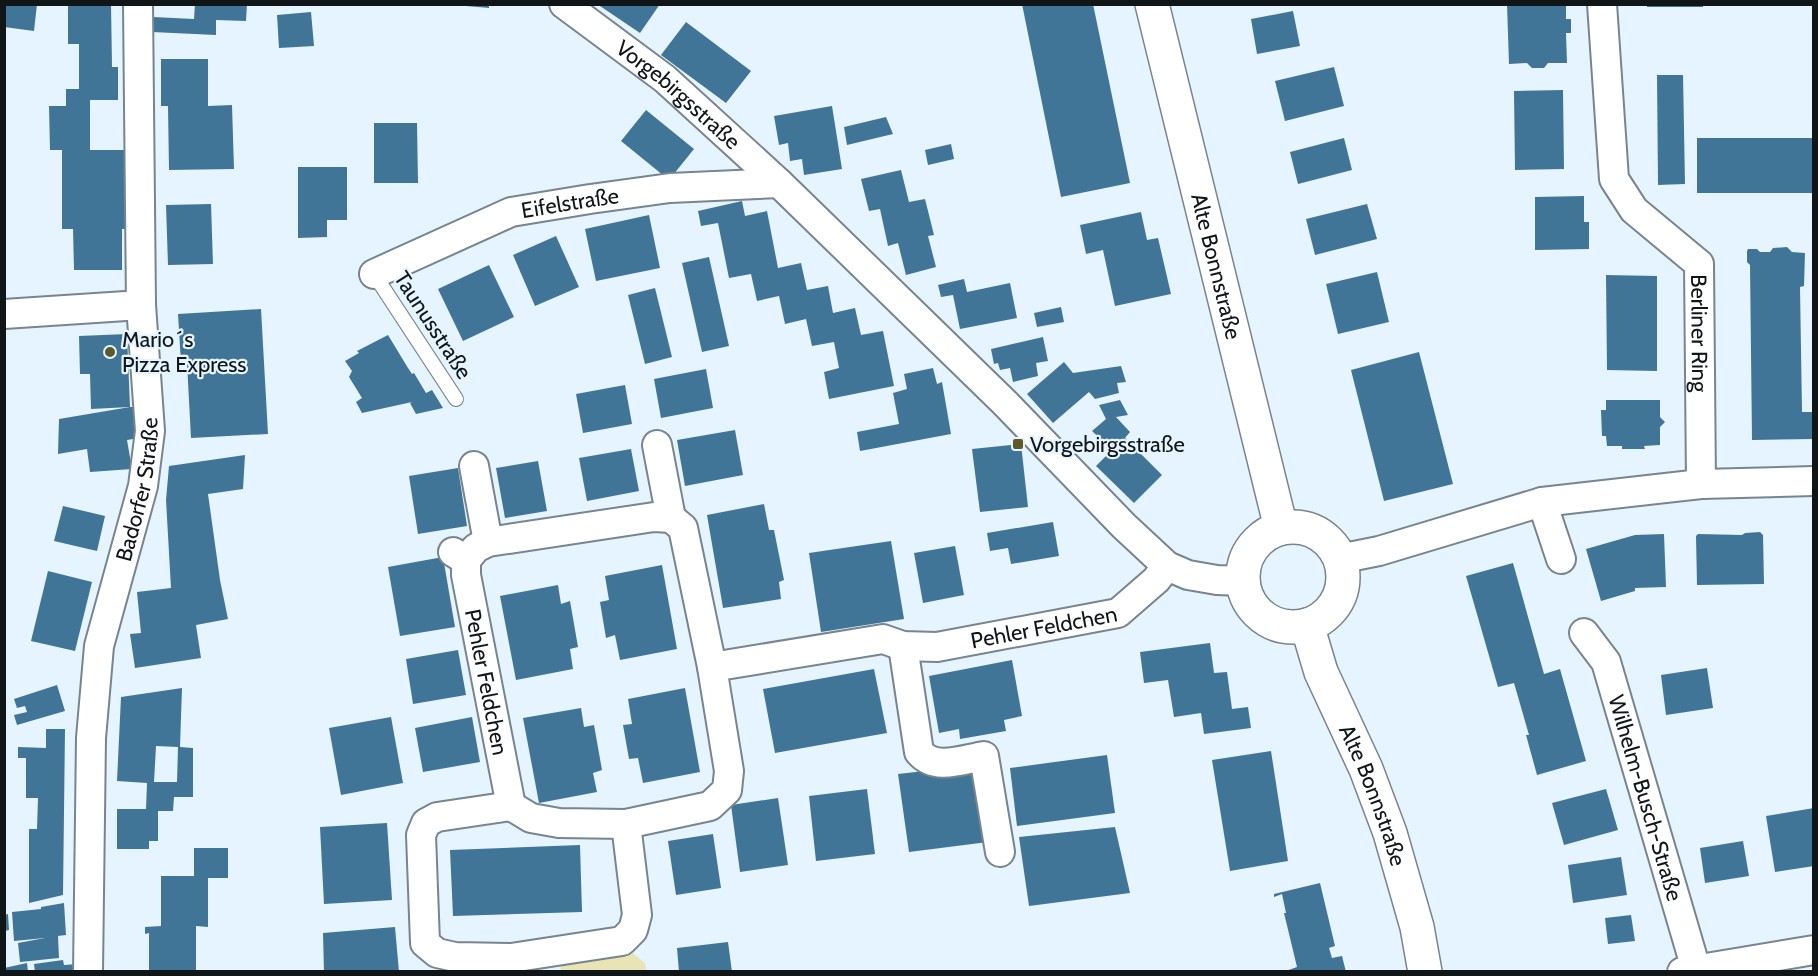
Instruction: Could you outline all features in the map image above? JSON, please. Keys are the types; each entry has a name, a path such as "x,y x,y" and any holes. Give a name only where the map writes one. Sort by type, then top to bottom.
{"main road":[{"name":"Alte Bonnstraße","path":"1152,4 1281,528"},
{"path":"1294,526 1307,528 1329,542 1339,559 1343,580 1340,595 1332,608 1321,618 1307,625 1292,627 1265,618 1246,596 1243,581 1248,553 1256,542 1268,533 1294,526"},
{"name":"Alte Bonnstraße","path":"1307,625 1321,672 1365,769 1390,833 1417,927 1425,972"}],"street":[{"name":"Badorfer Straße","path":"88,972 90,738 99,646 143,486 150,430 141,305 138,4"},
{"name":"Vorgebirgsstraße","path":"564,4 665,79 779,183 1005,403 1124,526 1167,566 1188,575 1217,580 1243,581"},
{"name":"Berliner Ring","path":"1602,4 1614,179 1634,210 1699,264 1701,484"},
{"name":"Eifelstraße","path":"374,274 511,212 670,188 779,183"},
{"path":"4,314 141,305"},
{"path":"657,445 671,518"},
{"path":"474,466 488,542 654,517 671,518 683,528 712,667 729,771 727,790 710,806 626,824 560,823 531,818 511,806 437,817 426,823 421,835 425,943 437,953 455,957 511,958 622,941 633,930 637,915 626,824"},
{"path":"1339,559 1379,551 1542,502 1701,484 1814,481"},
{"path":"1542,502 1561,558"},
{"name":"Pehler Feldchen","path":"488,542 460,556 466,575 511,806"},
{"name":"Pehler Feldchen","path":"712,667 883,639 903,646 937,647 1118,613 1156,580 1167,566"},
{"name":"Wilhelm-Busch-Straße","path":"1584,633 1606,662 1689,970"},
{"path":"903,646 919,752 927,761 939,764 984,756 1000,852"},
{"path":"1689,970 1814,950"}],"lane":[{"name":"Taunusstraße","path":"374,274 456,399"}],"shaded area":[{"path":"630,951 645,963 646,971 561,971 560,959"}],"building":[{"path":"4,4 37,4 34,31 4,27"},
{"path":"68,4 111,4 112,67 118,67 118,100 90,100 90,150 132,150 132,229 122,229 122,270 74,270 73,229 62,229 62,150 50,150 49,106 66,106 66,89 79,89 79,44 68,44"},
{"path":"195,4 247,4 246,21 216,20 216,35 152,32 153,17 194,19"},
{"path":"466,4 489,4 489,8 466,6"},
{"path":"597,4 660,4 640,33"},
{"path":"1022,4 1093,4 1130,183 1061,197"},
{"path":"1507,4 1566,4 1566,19 1571,19 1571,33 1566,33 1567,63 1548,63 1544,68 1532,68 1527,63 1509,64"},
{"path":"1647,4 1703,4 1703,7 1647,7"},
{"path":"1293,11 1300,46 1257,54 1251,19"},
{"path":"311,12 314,46 279,48 277,15"},
{"path":"686,22 751,71 726,103 661,55"},
{"path":"161,59 208,59 208,106 232,105 234,169 169,170 168,106 161,106"},
{"path":"1334,67 1344,106 1285,121 1275,81"},
{"path":"1657,75 1683,75 1685,184 1658,185"},
{"path":"1563,90 1564,169 1515,170 1514,91"},
{"path":"832,106 842,169 804,175 802,159 790,161 788,143 779,145 774,116"},
{"path":"646,110 694,149 669,180 621,141"},
{"path":"886,117 893,134 847,145 844,127"},
{"path":"374,123 417,123 418,183 374,183"},
{"path":"1344,138 1352,170 1298,184 1290,152"},
{"path":"1697,138 1814,138 1814,193 1697,193"},
{"path":"951,144 954,159 928,165 925,150"},
{"path":"298,167 347,167 347,220 327,220 327,237 298,238"},
{"path":"901,170 909,202 925,199 934,235 928,236 936,267 906,275 898,243 888,246 880,209 869,211 861,179"},
{"path":"1584,196 1584,222 1589,222 1589,249 1535,250 1535,197"},
{"path":"742,201 745,216 767,211 778,268 801,263 807,290 828,286 833,313 855,308 861,335 883,331 894,386 829,399 824,372 839,368 834,342 812,346 806,319 785,324 779,296 757,301 751,274 729,278 718,223 701,226 698,211"},
{"path":"211,204 213,264 168,265 166,205"},
{"path":"1367,204 1377,239 1315,255 1306,219"},
{"path":"1141,212 1147,240 1158,238 1171,294 1115,306 1103,250 1086,254 1080,225"},
{"path":"649,215 660,268 596,281 585,229"},
{"path":"556,236 579,287 535,306 513,255"},
{"path":"1787,247 1792,252 1805,253 1804,286 1800,287 1802,412 1814,412 1814,439 1752,440 1750,265 1747,262 1747,251 1757,249 1760,252 1770,252 1773,248"},
{"path":"709,257 729,346 702,352 682,263"},
{"path":"489,265 514,317 463,341 438,289"},
{"path":"1377,272 1389,322 1338,334 1326,284"},
{"path":"1606,275 1657,276 1657,371 1607,370"},
{"path":"964,279 967,292 1010,283 1017,318 960,329 953,295 941,297 938,285"},
{"path":"655,288 672,357 645,364 628,295"},
{"path":"1061,307 1064,322 1037,327 1034,313"},
{"path":"261,309 268,434 191,438 187,363 181,363 178,314"},
{"path":"127,334 130,407 91,409 90,374 80,374 79,336"},
{"path":"388,335 426,393 432,390 443,408 416,414 410,403 412,402 362,413 356,402 362,398 349,377 352,371 345,361 359,353 357,351"},
{"path":"1043,337 1048,361 1036,363 1038,376 1013,382 1010,368 1000,370 998,363 994,364 991,349"},
{"path":"1419,352 1453,484 1384,501 1351,370"},
{"path":"1064,362 1073,373 1121,366 1126,382 1117,383 1119,393 1095,399 1089,392 1053,423 1027,394"},
{"path":"933,368 937,384 942,382 951,434 860,451 857,432 899,424 893,393 907,389 904,374"},
{"path":"706,369 713,408 661,418 654,379"},
{"path":"625,385 632,424 583,433 576,394"},
{"path":"1120,400 1128,415 1116,417 1130,432 1125,438 1162,475 1134,503 1096,466 1112,450 1092,431 1106,419 1099,405"},
{"path":"1606,400 1660,400 1660,417 1665,422 1660,427 1660,445 1644,446 1645,449 1622,449 1622,446 1607,446 1606,436 1602,436 1601,410 1606,410"},
{"path":"137,407 139,438 127,440 132,469 90,472 87,449 58,454 59,419"},
{"path":"735,430 743,475 685,486 677,440"},
{"path":"1021,444 1028,507 980,512 972,449"},
{"path":"631,449 639,491 587,501 579,458"},
{"path":"245,455 243,489 208,494 228,619 196,625 201,658 135,668 130,634 141,633 137,592 171,588 166,500 169,466"},
{"path":"538,461 547,511 505,518 496,468"},
{"path":"458,468 467,526 418,534 409,476"},
{"path":"764,504 769,530 774,530 784,580 779,582 781,599 723,608 707,515"},
{"path":"63,506 105,516 97,551 54,541"},
{"path":"1053,522 1059,556 1011,564 1008,548 990,551 987,533"},
{"path":"1760,532 1763,535 1764,584 1697,585 1696,536 1698,534 1742,535"},
{"path":"1664,534 1666,587 1635,588 1635,591 1601,601 1586,549 1635,535"},
{"path":"891,541 904,619 821,632 809,553"},
{"path":"955,546 964,595 923,603 914,553"},
{"path":"443,557 455,627 400,636 388,567"},
{"path":"1513,563 1544,674 1560,669 1586,761 1537,775 1526,735 1529,735 1514,683 1498,687 1466,576"},
{"path":"662,565 677,649 620,660 615,635 606,638 600,602 609,600 605,576"},
{"path":"48,571 92,582 75,651 31,641"},
{"path":"558,585 561,604 570,601 578,647 570,649 573,669 516,680 500,596"},
{"path":"1210,643 1214,673 1227,672 1232,709 1248,707 1251,728 1204,734 1201,713 1174,717 1168,680 1144,683 1140,652"},
{"path":"458,650 466,695 413,704 406,659"},
{"path":"1012,660 1022,716 1004,720 1006,731 960,739 959,729 939,733 929,676"},
{"path":"1707,668 1713,708 1666,715 1661,675"},
{"path":"874,669 887,733 775,753 763,689"},
{"path":"57,685 65,711 17,725 14,715 27,712 25,706 17,708 14,699"},
{"path":"182,688 180,747 193,748 193,797 174,797 173,811 158,811 158,841 149,841 149,849 117,849 117,809 146,809 147,783 117,781 121,697","holes":["156,746 178,747 177,782 154,782"]},
{"path":"685,688 700,772 643,783 638,758 629,759 623,725 632,724 628,699"},
{"path":"581,708 584,727 594,725 602,770 593,773 597,792 539,803 523,718"},
{"path":"391,717 403,783 341,795 329,728"},
{"path":"472,717 480,762 423,772 415,728"},
{"path":"46,729 65,729 63,895 29,903 29,829 37,829 38,798 26,798 26,758 18,758 18,747 46,748"},
{"path":"1271,751 1288,861 1230,871 1212,760"},
{"path":"1107,755 1115,813 1017,826 1010,768"},
{"path":"978,765 988,842 909,852 898,774"},
{"path":"867,789 875,854 816,861 809,796"},
{"path":"1606,789 1618,830 1564,845 1552,803"},
{"path":"778,798 788,865 740,872 731,805"},
{"path":"1814,808 1814,866 1775,872 1766,816"},
{"path":"387,823 392,900 324,904 320,827"},
{"path":"1115,827 1130,893 1029,906 1019,837"},
{"path":"713,834 721,888 676,895 668,841"},
{"path":"1743,841 1749,876 1705,883 1700,848"},
{"path":"580,845 582,912 453,916 450,850"},
{"path":"194,848 228,848 228,878 208,878 208,927 196,926 196,972 149,972 149,933 145,934 145,927 161,926 161,876 194,876"},
{"path":"1621,857 1627,895 1573,903 1568,865"},
{"path":"1320,883 1335,946 1329,948 1332,958 1342,956 1346,972 1283,972 1297,967 1284,913 1286,913 1282,894 1274,897 1274,894"},
{"path":"64,903 66,935 58,936 59,958 20,962 18,943 45,938 14,941 12,912 41,909 41,907"},
{"path":"8,914 9,930 4,931 4,915"},
{"path":"1631,915 1635,941 1608,944 1605,918"},
{"path":"395,927 399,972 324,972 323,933"},
{"path":"728,942 732,972 679,972 677,948"},
{"path":"63,960 64,965 78,964 79,972 35,972 34,964"},
{"path":"27,963 28,972 4,972 4,968"}],"place":[{"name":"Mario´s Pizza Express","path":"110,352"},
{"name":"Vorgebirgsstraße","path":"1018,444"}]}
